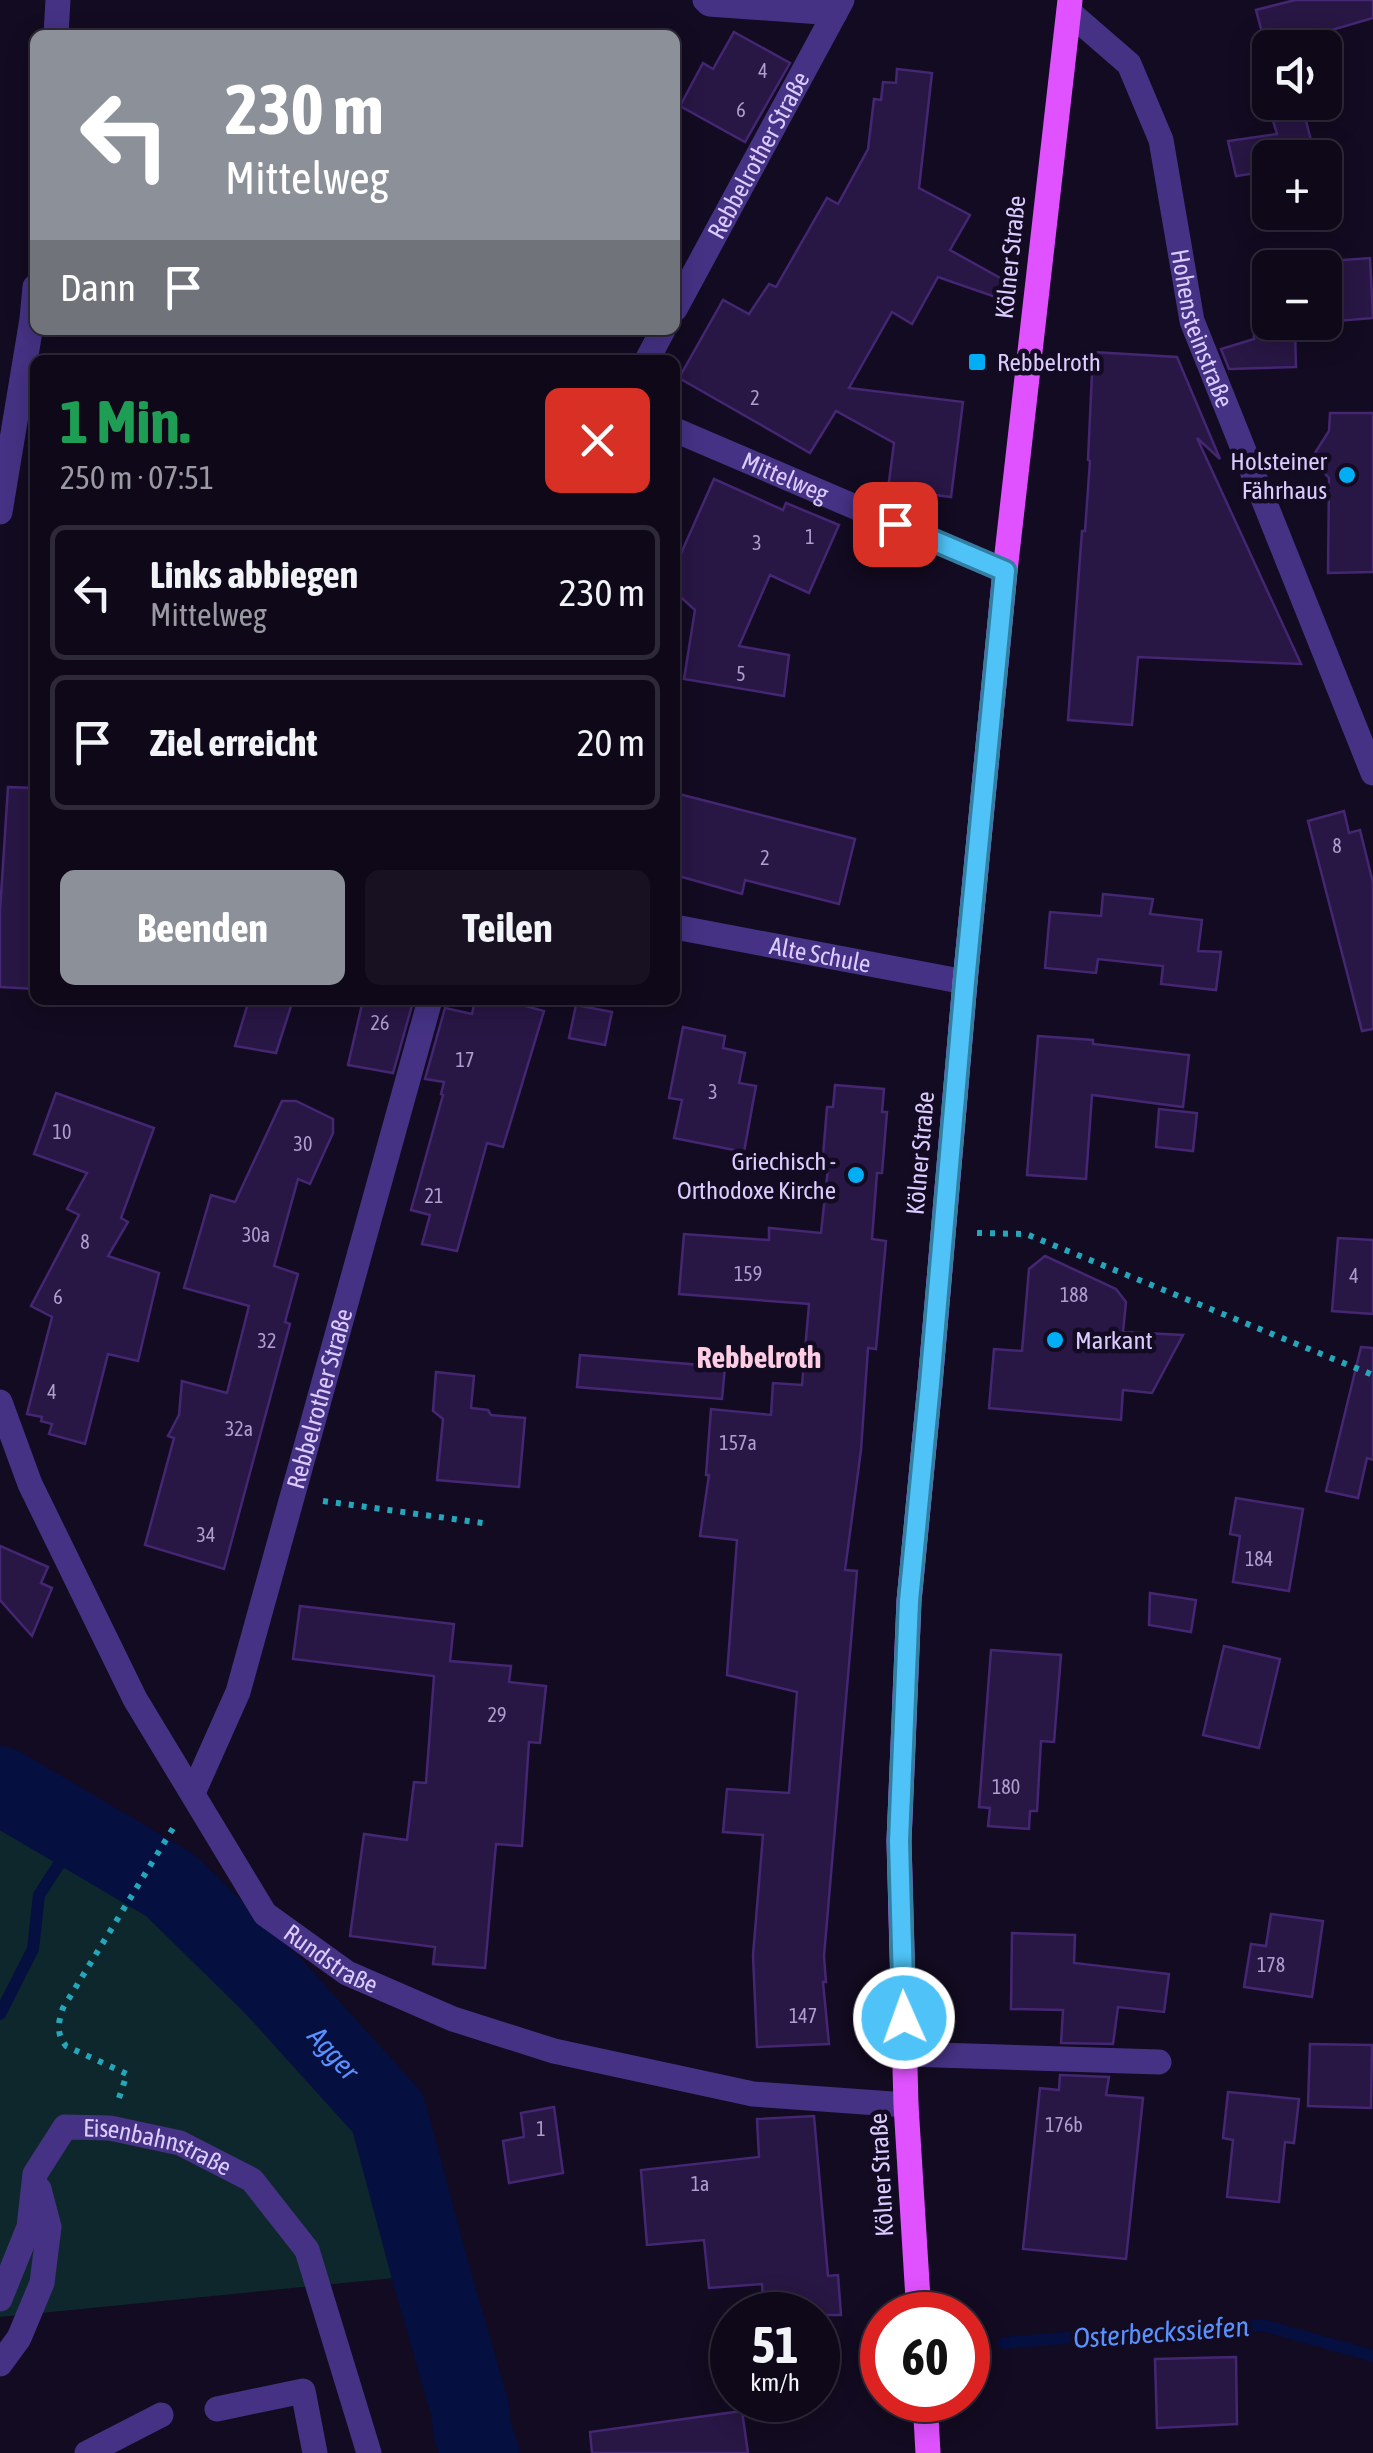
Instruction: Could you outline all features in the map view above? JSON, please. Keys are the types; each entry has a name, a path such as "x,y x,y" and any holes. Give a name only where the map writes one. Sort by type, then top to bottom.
{"main road":[{"name":"Kölner Straße","path":"918,2292 906,2105 899,1841 909,1601 1005,571 1070,6"},
{"path":"926,2422 928,2453"}],"street":[{"path":"56,30 58,0"},
{"path":"704,0 710,4 838,6"},
{"name":"Rebbelrother Straße","path":"680,300 838,6"},
{"name":"Hohensteinstraße","path":"1070,6 1129,64 1162,140 1192,321 1373,773"},
{"path":"0,512 30,331"},
{"name":"Mittelweg","path":"680,432 1005,571"},
{"name":"Alte Schule","path":"680,928 965,982"},
{"name":"Rebbelrother Straße","path":"193,1794 238,1692 429,1005"},
{"name":"Rundstraße","path":"0,1402 30,1484 134,1699 265,1914 347,1973 453,2019 554,2051 752,2094 906,2105"},
{"path":"905,2054 1158,2062"},
{"name":"Eisenbahnstraße","path":"0,2299 29,2227 35,2174 65,2128 110,2128 180,2143 252,2180 306,2250 369,2453"},
{"path":"0,2364 20,2338 42,2283 49,2228 35,2174"},
{"path":"218,2409 303,2391 315,2453"},
{"path":"87,2453 161,2414"}],"path":[{"path":"943,1233 1026,1234 1373,1375"},
{"path":"294,1498 490,1524"},
{"path":"110,2128 127,2074 66,2046 58,2030 62,2008 172,1830"}],"green space":[{"path":"0,1780 55,1848 428,2116 404,2277 0,2317"}],"building":[{"path":"1295,0 1373,0 1373,18 1332,30 1261,30 1256,10"},
{"path":"734,32 790,63 745,142 680,106 703,63 713,69"},
{"path":"897,69 932,73 919,188 970,215 950,250 1011,284 1004,300 938,277 912,324 892,312 849,388 963,402 951,497 888,489 894,443 836,411 810,453 680,379 723,300 749,314 769,284 776,287 827,198 838,204 868,149 874,99 881,100 883,82 896,83"},
{"path":"1273,120 1306,120 1311,140 1252,140 1252,174 1236,176 1228,141 1277,134"},
{"path":"1370,258 1373,318 1342,321 1342,260"},
{"path":"1252,340 1295,340 1296,367 1229,369 1221,349"},
{"path":"1093,352 1177,357 1220,459 1197,438 1301,664 1138,657 1132,725 1068,720 1090,461"},
{"path":"1330,413 1373,413 1373,572 1328,573 1329,478 1311,459 1329,431"},
{"path":"714,479 783,510 786,503 839,525 809,593 770,575 739,646 789,655 784,696 684,679 695,610 680,596 680,556"},
{"path":"8,787 30,788 30,989 0,987 0,911"},
{"path":"680,794 855,839 839,904 745,880 742,894 680,876"},
{"path":"1344,811 1349,833 1360,830 1373,883 1373,1029 1362,1031 1308,821"},
{"path":"1103,894 1153,899 1150,914 1202,920 1198,951 1221,952 1216,990 1161,984 1163,966 1098,959 1096,973 1045,968 1050,912 1101,916"},
{"path":"247,1005 291,1005 276,1053 235,1046"},
{"path":"362,1005 412,1005 393,1073 348,1065"},
{"path":"474,1005 522,1005 544,1011 503,1147 487,1143 457,1251 422,1244 430,1215 411,1210 443,1095 444,1082 425,1079 445,1008 472,1014"},
{"path":"576,1005 612,1012 605,1045 569,1038"},
{"path":"683,1027 725,1036 723,1048 745,1053 739,1083 756,1086 744,1152 674,1138 682,1100 669,1098"},
{"path":"1038,1036 1189,1055 1183,1107 1092,1095 1086,1179 1027,1175"},
{"path":"835,1085 884,1089 882,1112 887,1112 872,1239 886,1241 876,1349 868,1348 861,1450 845,1570 857,1571 824,1956 829,2044 757,2047 753,1955 763,1835 723,1832 727,1789 789,1793 797,1692 727,1675 737,1540 700,1536 709,1475 711,1409 771,1415 773,1383 802,1385 809,1304 679,1294 684,1234 769,1240 769,1228 821,1233 828,1168 822,1168 827,1107 833,1107"},
{"path":"56,1093 154,1128 121,1218 128,1222 108,1256 159,1273 138,1361 108,1354 85,1444 49,1434 52,1424 27,1414 52,1317 31,1306 79,1215 67,1209 87,1173 34,1154"},
{"path":"282,1101 296,1101 333,1119 333,1133 310,1184 298,1179 274,1266 298,1274 285,1322 290,1324 224,1569 145,1545 174,1438 168,1436 179,1415 182,1381 227,1393 249,1306 184,1288 211,1195 235,1202"},
{"path":"1159,1109 1197,1113 1193,1151 1156,1147"},
{"path":"1338,1238 1373,1240 1373,1314 1332,1311"},
{"path":"1045,1256 1116,1289 1126,1302 1123,1332 1183,1335 1152,1393 1123,1390 1121,1420 989,1408 994,1349 1022,1351 1029,1269"},
{"path":"1361,1347 1373,1348 1373,1460 1367,1458 1358,1498 1326,1491"},
{"path":"580,1355 725,1367 722,1399 577,1387"},
{"path":"436,1372 474,1376 471,1408 488,1410 491,1415 525,1418 519,1487 437,1480 443,1419 433,1411"},
{"path":"1236,1498 1303,1509 1289,1591 1233,1582 1240,1536 1230,1534"},
{"path":"0,1546 48,1567 41,1583 52,1588 32,1636 0,1600"},
{"path":"1150,1593 1196,1600 1191,1632 1149,1625"},
{"path":"300,1606 454,1624 450,1661 511,1666 509,1682 546,1686 540,1743 529,1742 522,1846 496,1844 485,1968 433,1964 435,1947 350,1936 364,1834 407,1840 414,1782 426,1783 434,1676 293,1659"},
{"path":"1224,1646 1280,1659 1259,1748 1203,1735"},
{"path":"991,1650 1061,1655 1054,1742 1041,1741 1037,1811 1030,1811 1029,1829 988,1826 990,1808 979,1807"},
{"path":"1271,1914 1323,1921 1312,1997 1244,1987 1251,1944 1266,1946"},
{"path":"1012,1933 1075,1935 1074,1963 1169,1974 1164,2012 1118,2007 1113,2044 1061,2043 1063,2010 1011,2009"},
{"path":"1310,2044 1372,2045 1371,2108 1308,2106"},
{"path":"1060,2075 1109,2077 1106,2095 1143,2098 1126,2259 1023,2249 1040,2088 1059,2090"},
{"path":"1228,2092 1299,2099 1294,2143 1285,2142 1279,2202 1227,2197 1233,2140 1223,2138"},
{"path":"554,2107 563,2173 509,2183 503,2141 524,2137 521,2113"},
{"path":"814,2116 828,2276 838,2275 839,2292 763,2292 762,2284 709,2288 704,2240 647,2245 641,2170 759,2157 757,2119"},
{"path":"1236,2357 1237,2424 1157,2428 1155,2359"},
{"path":"710,2415 710,2422 744,2422 748,2453 592,2453 590,2432"}],"waterway":[{"name":"Agger","path":"0,1785 170,1885 274,1987 388,2113 480,2453"},
{"path":"0,2014 33,1949 39,1895 80,1832"},
{"name":"Osterbeckssiefen","path":"1004,2343 1262,2325 1373,2356"}],"place":[{"name":"Rebbelroth","path":"977,362"},
{"name":"Holsteiner Fährhaus","path":"1347,475"},
{"name":"Griechisch - Orthodoxe Kirche","path":"856,1175"},
{"name":"Markant","path":"1055,1340"}],"district":[{"name":"Rebbelroth","path":"759,1358"}],"route":[{"path":"895,524 1005,571 909,1601 899,1841 904,2018"}]}
